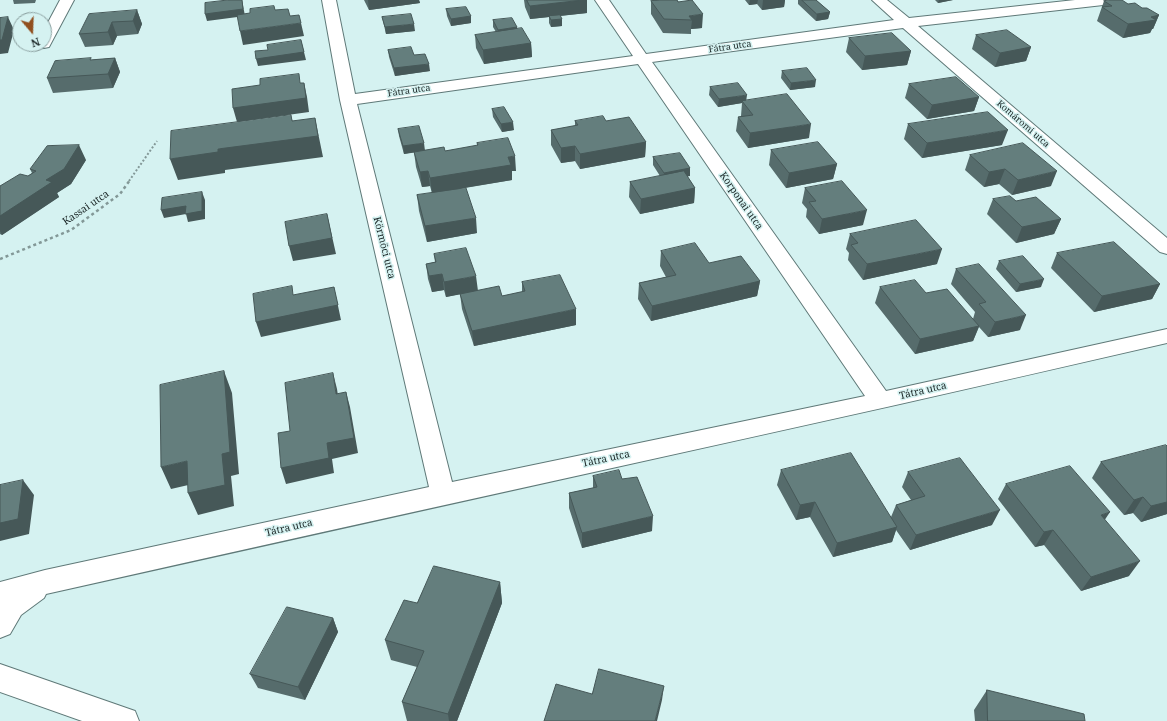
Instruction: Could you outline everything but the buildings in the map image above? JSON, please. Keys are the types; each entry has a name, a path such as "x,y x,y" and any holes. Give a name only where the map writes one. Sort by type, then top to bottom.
{"street":[{"path":"52,29 67,0"},
{"name":"Körmöci utca","path":"329,0 348,100 443,494"},
{"name":"Korponai utca","path":"602,0 882,401"},
{"name":"Komáromi utca","path":"879,0 1167,248"},
{"name":"Fátra utca","path":"348,100 905,23 1112,0"},
{"name":"Tátra utca","path":"0,594 45,582 443,494 882,401 1167,336"},
{"name":"Tátra utca","path":"0,625 11,606 45,582"},
{"path":"0,678 124,721"}],"path":[{"name":"Kassai utca","path":"0,259 70,230 120,194 156,141"}]}
